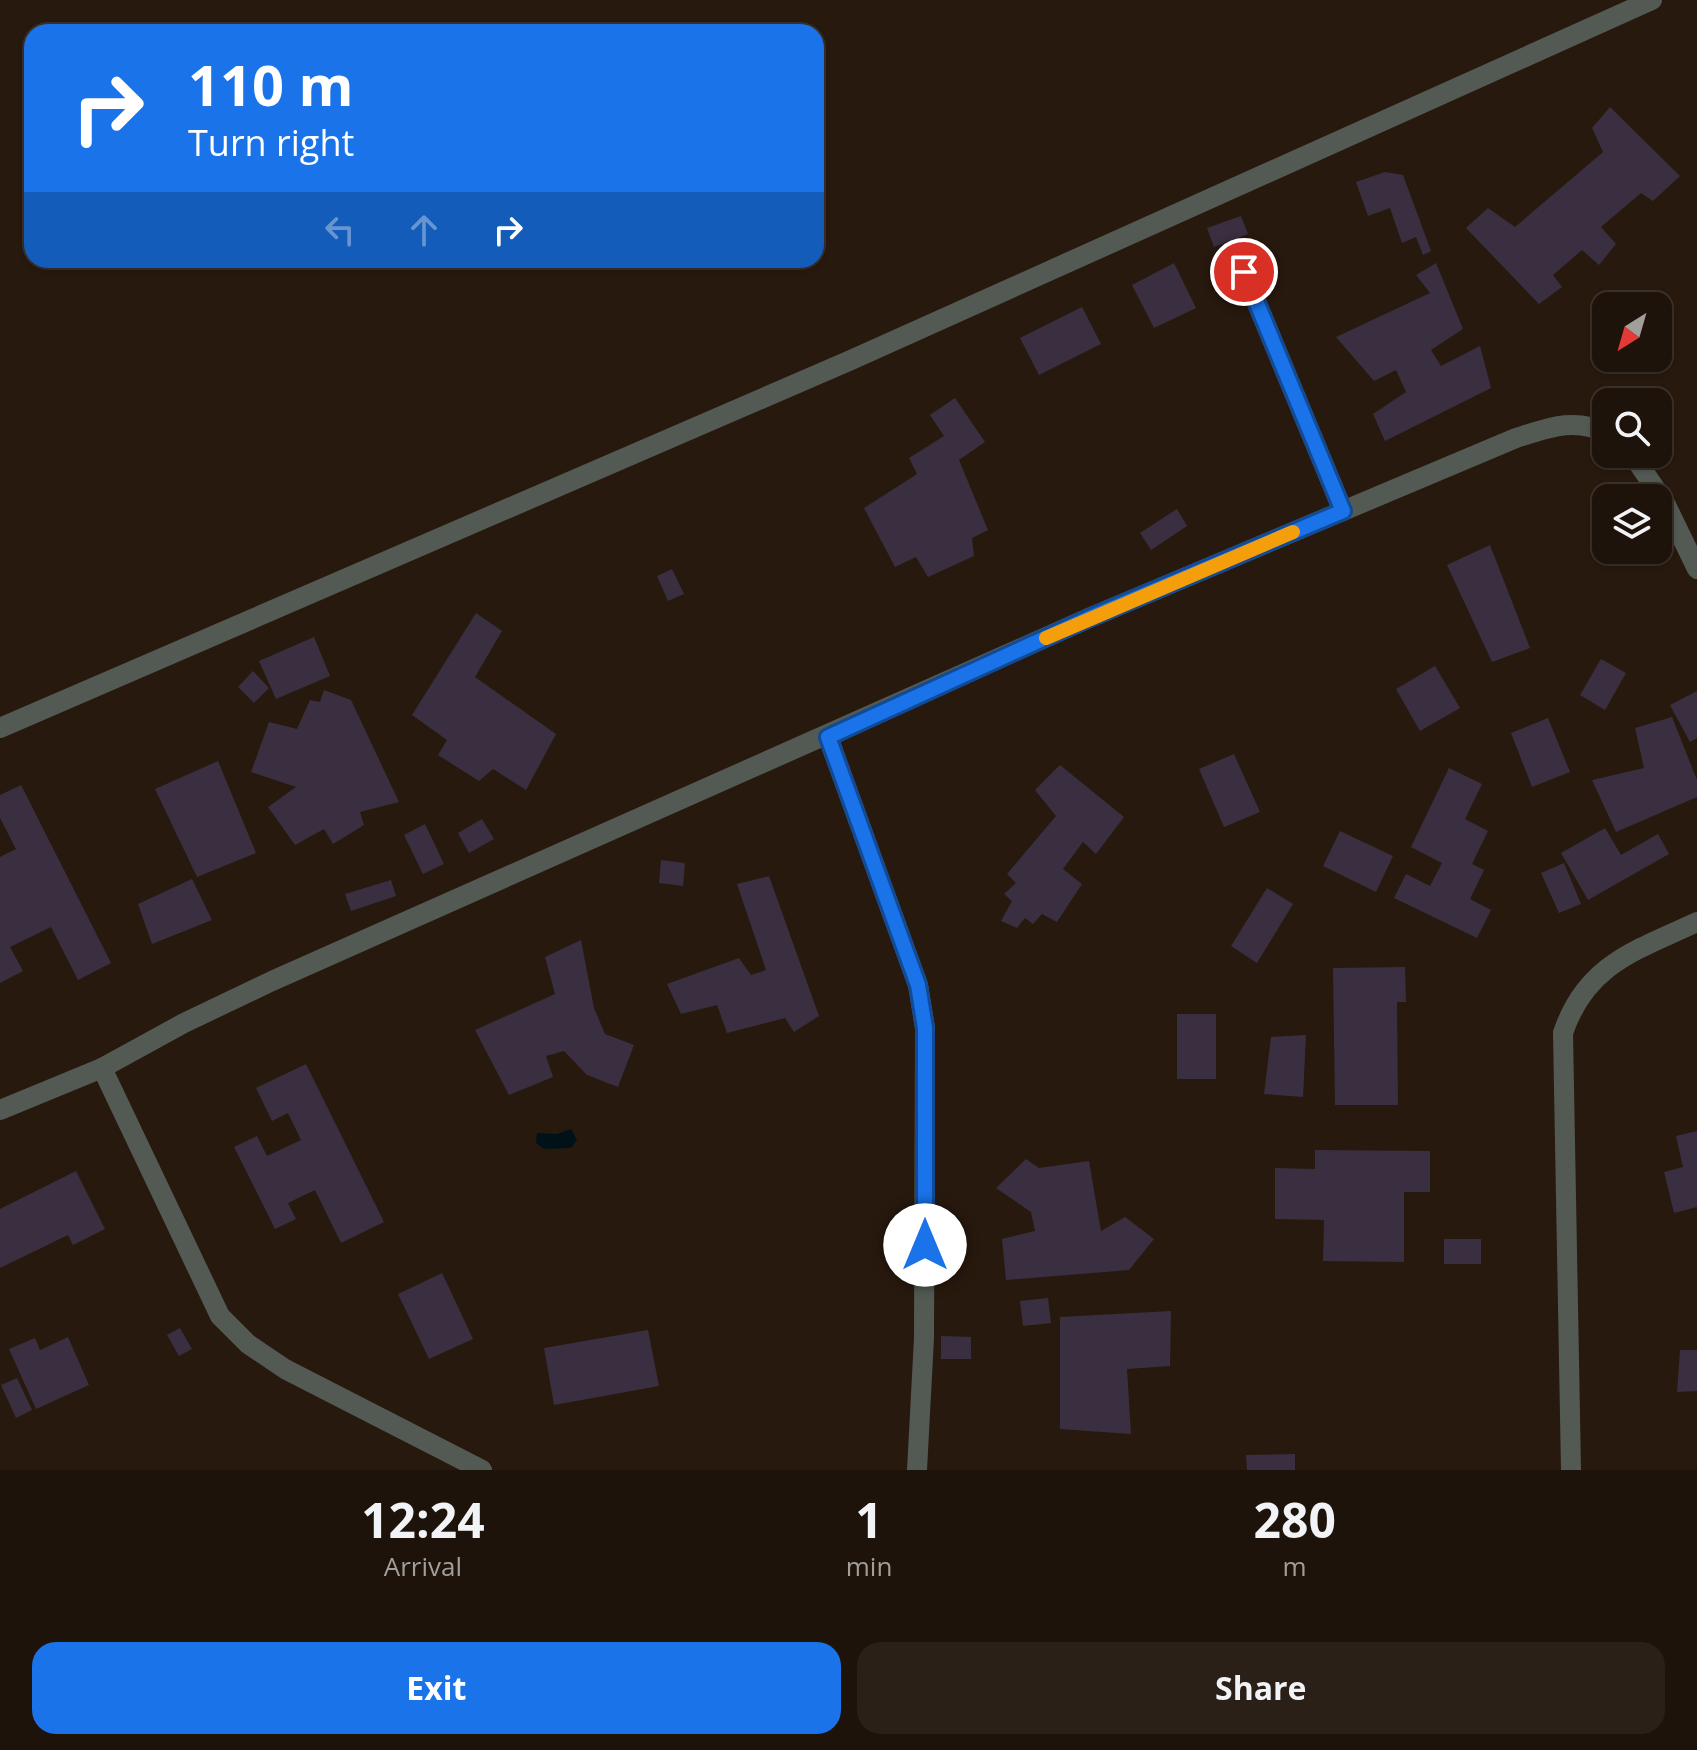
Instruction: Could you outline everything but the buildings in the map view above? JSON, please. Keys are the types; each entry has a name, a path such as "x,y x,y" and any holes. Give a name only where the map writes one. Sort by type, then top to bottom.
{"street":[{"path":"0,728 851,360 1652,0"},
{"path":"1244,272 1343,511"},
{"path":"0,1110 102,1068 184,1023 272,981 828,737 1089,618 1546,428 1573,423 1592,425"},
{"path":"1641,468 1665,503 1697,569"},
{"path":"828,737 918,985 925,1028 924,1338 917,1470"},
{"path":"1571,1470 1563,1033 1570,1012 1583,993 1615,960 1697,922"},
{"path":"102,1068 220,1316 236,1334 285,1369 482,1470"}],"shaded area":[{"path":"571,1129 577,1140 571,1148 544,1149 536,1143 537,1133 557,1134"}],"slow traffic":[{"path":"1046,638 1293,532"}],"route":[{"path":"925,1245 925,1028 918,985 828,737 1089,618 1343,511 1244,272"}]}
